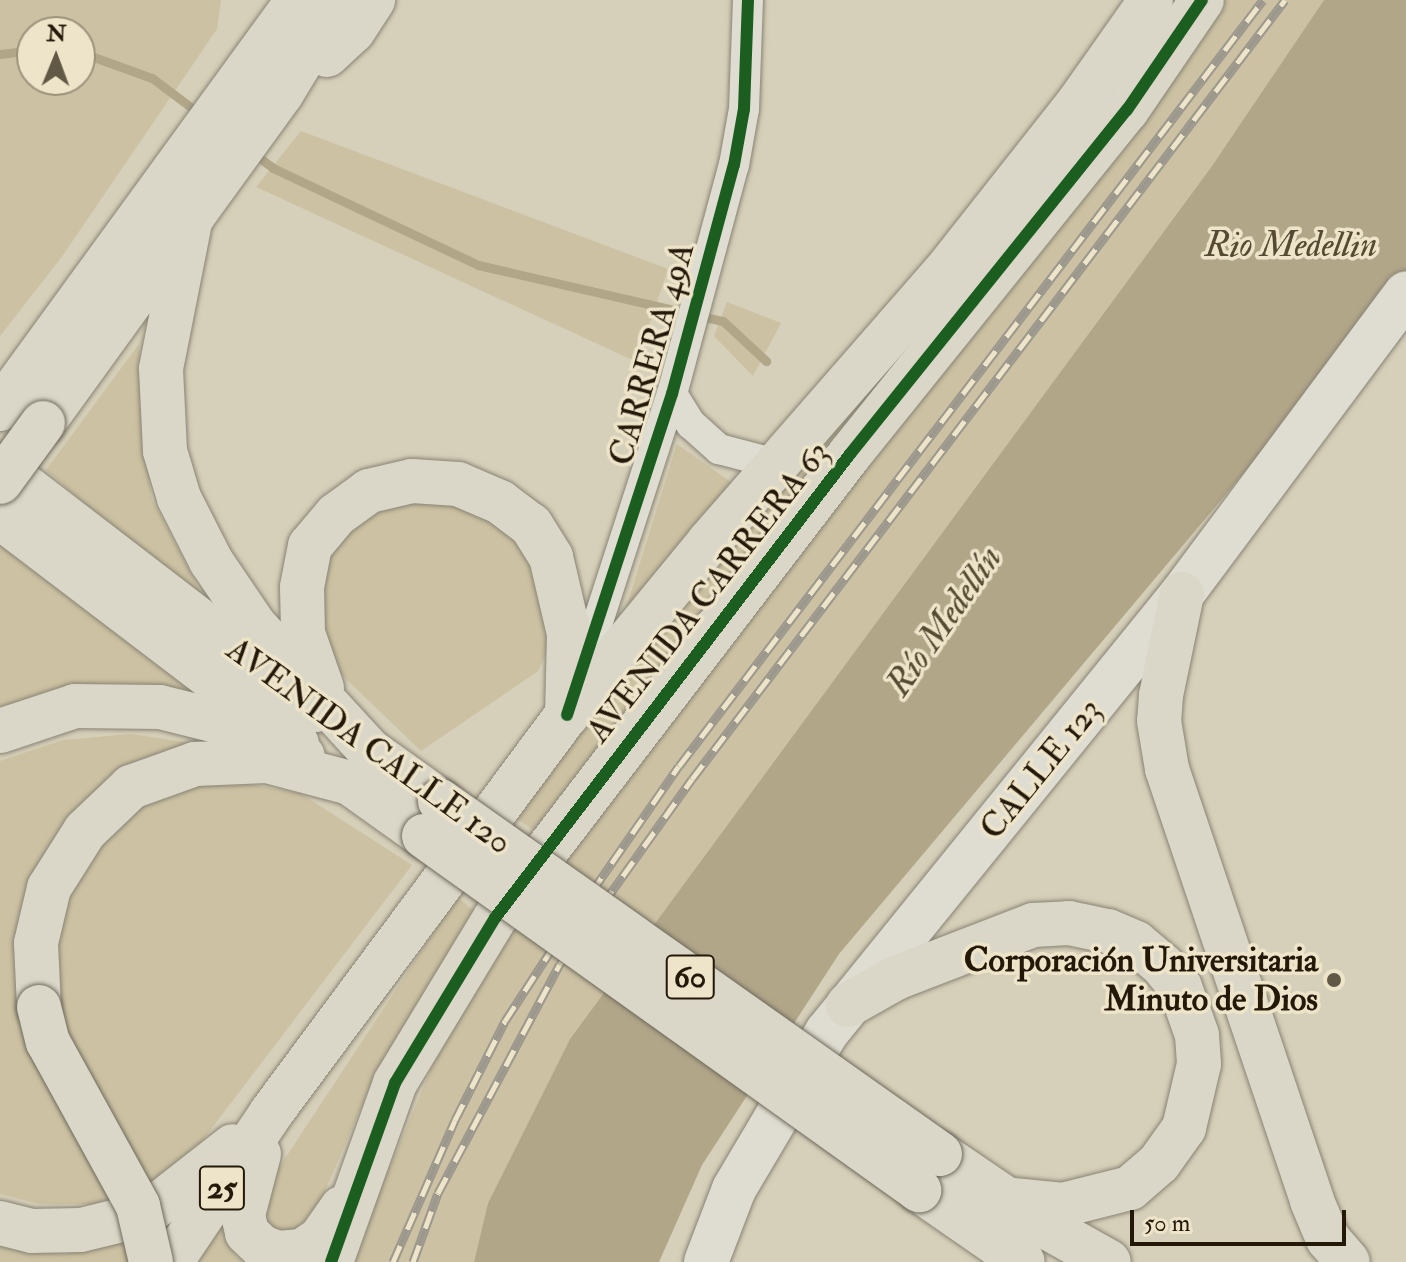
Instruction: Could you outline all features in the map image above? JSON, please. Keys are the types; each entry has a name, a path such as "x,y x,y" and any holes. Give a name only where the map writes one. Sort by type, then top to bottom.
{"main road":[{"path":"266,81 274,0"},
{"path":"266,81 298,0"},
{"path":"4,403 204,167 266,81 338,0"},
{"path":"266,81 339,45 373,0"},
{"name":"AVENIDA CARRERA 63","path":"171,1262 271,1113 567,715 776,464 944,273 1079,102 1151,0"},
{"name":"AVENIDA CARRERA 63","path":"331,1262 353,1192 395,1083 495,918 850,454 1127,110 1202,0"},
{"path":"204,167 161,369 165,451 179,498 211,561 255,626 360,767"},
{"path":"0,482 191,217"},
{"name":"CALLE 123","path":"706,1262 734,1189 799,1075 848,1005 1182,594 1406,293"},
{"name":"AVENIDA CALLE 120","path":"0,467 360,767"},
{"path":"360,767 314,675 303,633 302,587 310,546 336,515 369,491 412,481 458,484 500,502 531,525 551,557 563,594 569,634 567,715"},
{"name":"AVENIDA CALLE 120","path":"0,517 360,767 931,1182"},
{"path":"1182,594 1161,695 1159,721 1167,769 1312,1201 1328,1239 1348,1262"},
{"path":"0,719 75,706 160,707 208,717 360,767"},
{"path":"0,731 75,706"},
{"name":"AVENIDA CALLE 120","path":"151,1262 138,1206 48,1042 39,1007 36,943 49,888 85,831 131,787 195,764 231,761 306,769 360,767"},
{"path":"848,1005 896,978 1033,925 1069,923 1108,931 1136,943 1163,966 1180,987 1197,1035 1199,1064 1184,1128 1159,1163 1130,1188 1063,1205 1005,1199"},
{"path":"271,1113 243,1215 247,1233 262,1247 278,1253 302,1251 320,1239 353,1192"},
{"path":"0,1223 32,1231 81,1230 146,1214 271,1113"},
{"path":"931,1182 965,1262"},
{"name":"60","path":"931,1182 1005,1199 1109,1262"},
{"name":"60","path":"931,1182 1023,1262"}],"street":[{"name":"CARRERA 49A","path":"567,715 672,394 702,282 744,109 748,0"},
{"name":"CARRERA 49A","path":"672,394 691,424 719,449 776,464"}],"shaded area":[{"path":"0,0 221,0 217,29 61,258 0,336"},
{"path":"1221,0 1324,0 1212,166 570,1039 488,1203 474,1262 350,1262 432,1067 476,987 563,859"},
{"path":"301,131 668,269 637,362 256,187"},
{"path":"993,250 538,833 513,816 711,565"},
{"path":"727,302 781,323 753,376 714,336"},
{"path":"139,344 142,432 152,499 212,614 46,470"},
{"path":"677,444 735,485 622,621"},
{"path":"432,497 507,527 536,562 555,635 538,671 421,751 317,651 327,547 385,504"},
{"path":"0,543 231,708 51,695 0,706"},
{"path":"131,734 197,744 129,770 82,803 49,851 56,900 112,820 165,790 216,779 300,793 412,865 202,1141 153,1181 95,1204 39,1204 0,1194 0,761 63,740"},
{"path":"457,897 479,915 376,1073 318,1207 293,1232 277,1233 267,1227 261,1195"},
{"path":"224,1224 234,1254 243,1262 197,1262"},
{"path":"152,1230 132,1262 0,1262 0,1244 64,1254"}],"water":[{"name":"Rio Medellin","path":"1324,0 1406,0 1406,274 1392,297 839,954 702,1165 659,1262 474,1262 488,1203 570,1039 1212,166"}],"waterway":[{"path":"0,54 16,52"},
{"path":"96,58 152,78 200,114"},
{"path":"254,154 273,168 478,265 723,321 766,361"}],"railway":[{"path":"393,1262 455,1120 505,1021 550,952 679,766 1263,0"},
{"path":"413,1262 438,1193 560,964 692,779 1285,0"}],"cycle path":[{"path":"567,715 672,394 734,165 744,109 748,0"},
{"path":"331,1262 395,1083 495,918 850,454 1127,110 1202,0"}],"place":[{"name":"Corporación Universitaria Minuto de Dios","path":"1334,980"}],"water label":[{"name":"Río Medellín","path":"944,621"}]}
